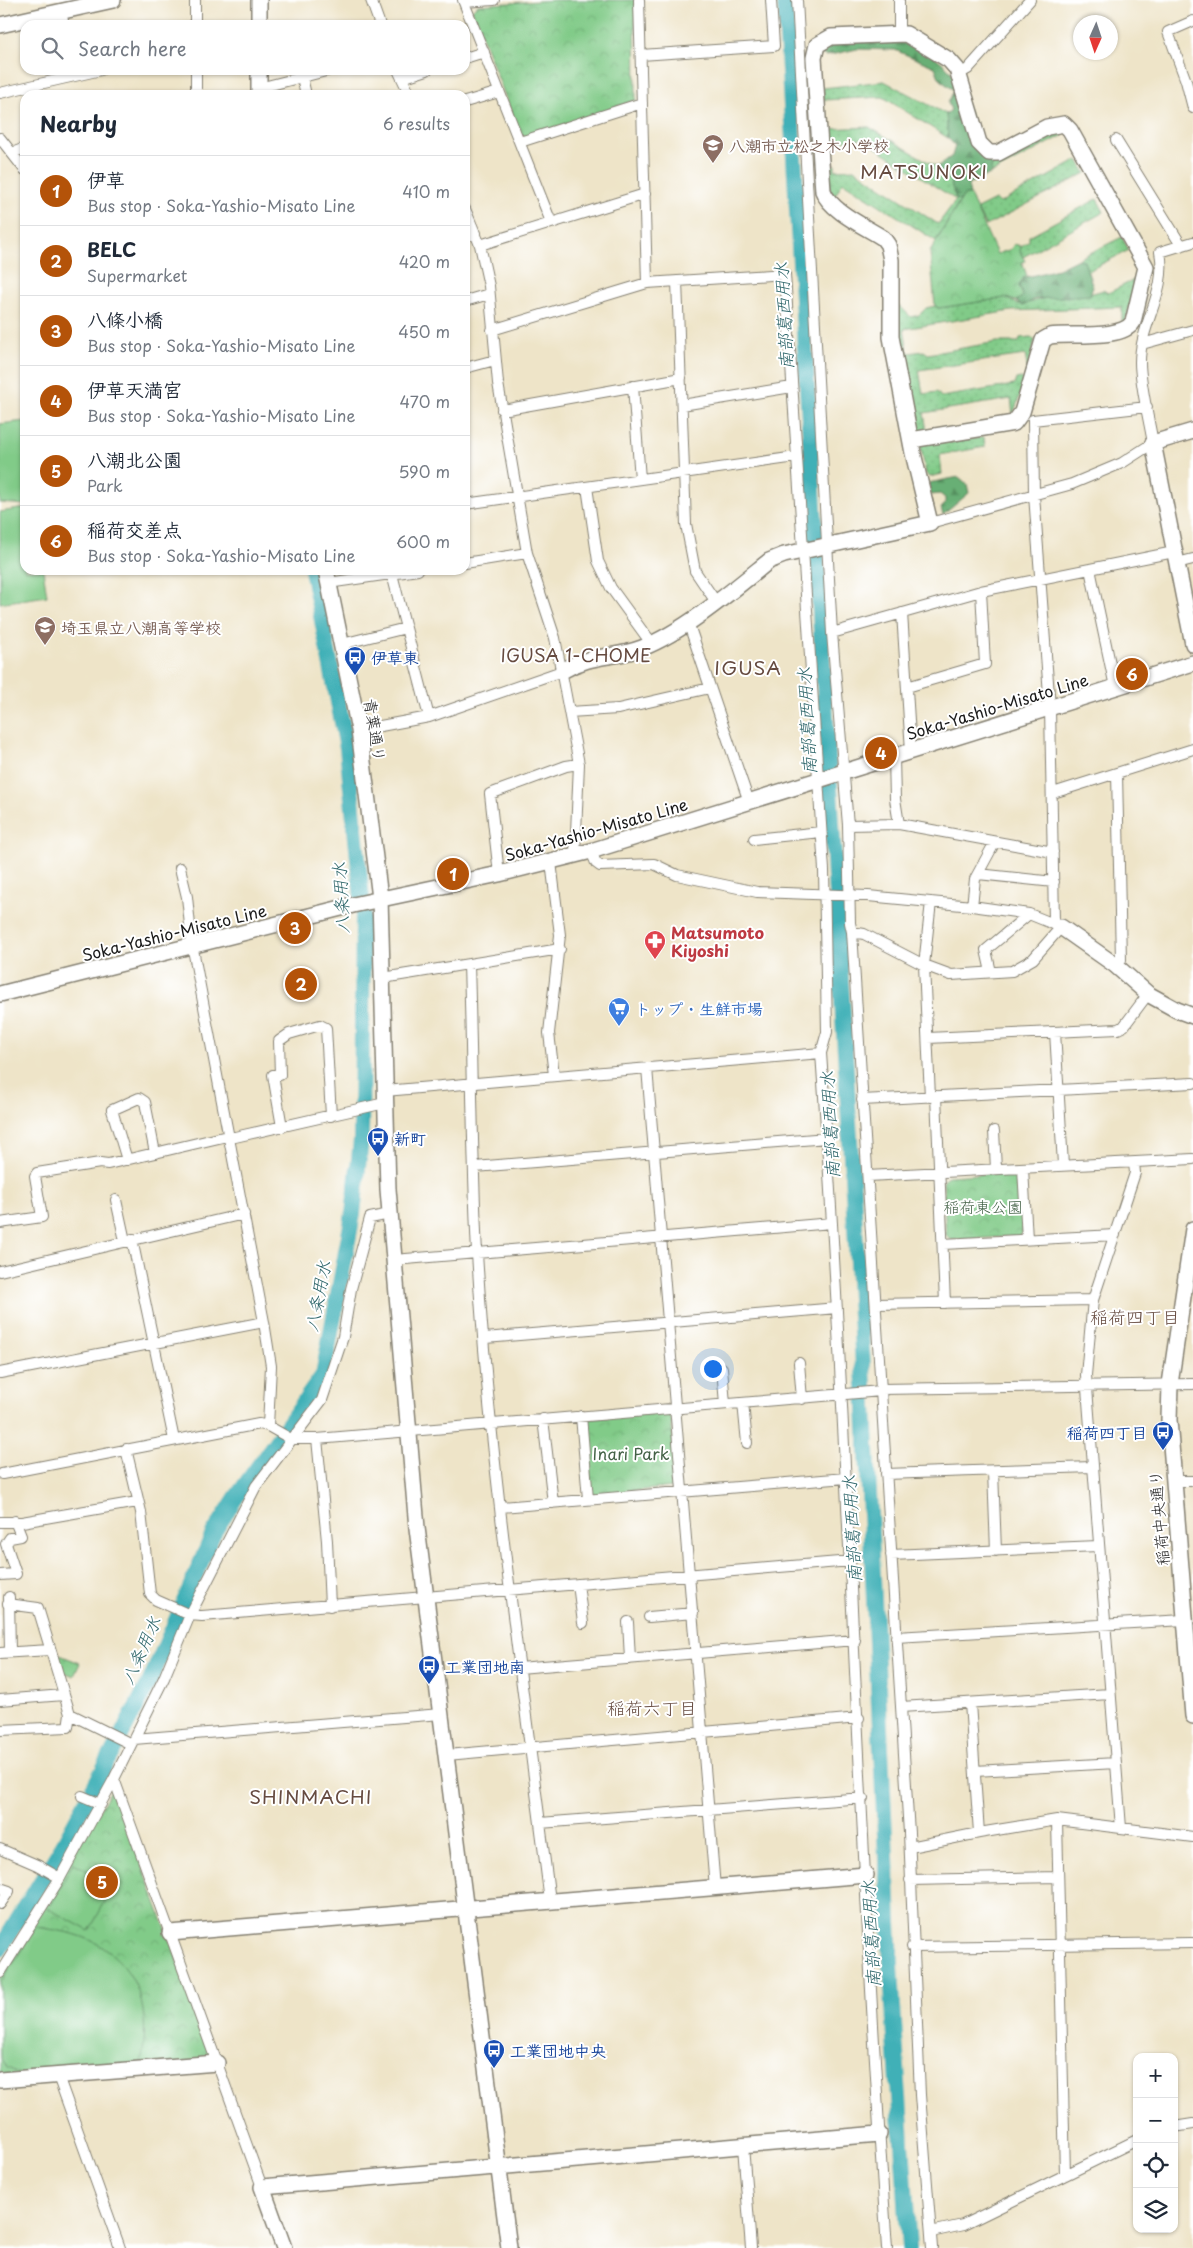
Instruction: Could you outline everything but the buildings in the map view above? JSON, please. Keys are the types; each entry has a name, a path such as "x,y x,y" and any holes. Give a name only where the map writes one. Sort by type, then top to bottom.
{"street":[{"path":"44,20 62,18 113,0"},
{"path":"195,0 195,20"},
{"path":"259,20 260,0"},
{"path":"494,0 464,1 551,222"},
{"path":"639,0 647,282"},
{"path":"641,55 774,46 771,0"},
{"path":"797,0 825,546 840,773 848,825 847,895 852,932 868,1176 910,1847 912,1948 920,2095 932,2248"},
{"path":"899,0 899,33"},
{"path":"959,74 968,69 1030,0"},
{"path":"374,1 379,20"},
{"path":"1193,21 1168,32 1190,80 1193,108"},
{"path":"0,25 20,23"},
{"path":"911,440 1014,423 1022,412 1043,340 1050,336 1117,333 1130,328 1146,267 1070,130 1064,124 1053,125 998,152 988,152 979,143 959,74 949,60 918,40 899,33 826,38 817,45 814,58 826,198 834,206 883,238 890,252 891,337 911,440 930,523"},
{"path":"470,56 484,52"},
{"path":"0,92 66,75"},
{"path":"196,75 196,90"},
{"path":"259,75 259,90"},
{"path":"262,90 310,75"},
{"path":"400,75 408,90"},
{"path":"302,77 305,90"},
{"path":"470,101 499,92"},
{"path":"520,142 642,103"},
{"path":"0,138 20,163"},
{"path":"1116,140 1181,245"},
{"path":"12,153 20,150"},
{"path":"480,245 644,194"},
{"path":"470,220 480,245 489,294 494,360 527,553 555,638 579,764 575,855"},
{"path":"470,235 476,233"},
{"path":"1193,242 1160,252 1162,262 1158,292 1142,344 1140,363 1153,443 1193,644"},
{"path":"492,330 647,282 785,274 796,457 821,780 821,832 827,894 827,1032 821,1053 851,1561 886,2248"},
{"path":"677,281 686,473 686,524 695,571 716,602"},
{"path":"470,300 489,294"},
{"path":"1142,344 1193,330"},
{"path":"470,367 494,360"},
{"path":"502,410 681,378"},
{"path":"633,386 640,479"},
{"path":"682,404 792,387"},
{"path":"852,932 864,934 924,965 951,975 1012,971 1033,959 1057,925 1053,852 1050,708 1034,495 1033,420 1147,407"},
{"path":"359,730 429,717 562,672 578,662 590,658 637,650 688,622 769,561 804,549 930,523 1072,484 1122,463 1153,443 1193,431"},
{"path":"470,503 796,457"},
{"path":"588,487 598,561 611,588 651,643"},
{"path":"470,562 527,553"},
{"path":"832,632 981,591 1090,569 1175,558 1193,559"},
{"path":"1090,569 1115,687"},
{"path":"327,577 370,575"},
{"path":"392,575 429,717"},
{"name":"青葉通り","path":"327,577 359,730 380,898 390,1214 409,1431 426,1598 509,2248"},
{"path":"907,687 985,664 981,591"},
{"path":"902,613 911,751"},
{"path":"688,622 749,802"},
{"path":"342,644 406,628"},
{"name":"Soka-Yashio-Misato Line","path":"0,994 380,898 499,874 591,851 1193,663"},
{"path":"569,712 618,709 710,688"},
{"path":"1053,793 1193,749"},
{"path":"894,756 895,799 899,824"},
{"path":"499,874 490,794 566,766 579,764"},
{"path":"1115,965 1121,960 1118,773"},
{"path":"848,825 899,824 1053,852"},
{"path":"754,839 821,832"},
{"path":"972,906 975,879 995,842"},
{"path":"591,851 596,863 600,866 654,864 677,875 757,892 847,895 972,906 1029,914 1057,925 1115,965 1148,994 1176,1010 1193,1016"},
{"path":"551,862 560,935 560,949 549,1022 554,1075"},
{"path":"180,868 187,898 192,944 264,1322 270,1366 268,1426"},
{"path":"978,874 1054,882"},
{"path":"932,902 924,965 928,1038 940,1173 944,1303"},
{"path":"991,972 986,950 1029,914"},
{"path":"383,978 560,949"},
{"path":"469,964 477,1253 484,1338 509,1590 550,1902"},
{"path":"928,1038 1118,1029 1124,1026 1148,994"},
{"path":"282,1127 273,1076 280,1075 279,1041 289,1034 320,1025 326,1028 331,1116"},
{"path":"1056,1032 1063,1166"},
{"path":"0,1223 42,1217 37,1173 127,1160 282,1127 331,1116 385,1097 473,1082 821,1053"},
{"path":"647,1068 715,1888"},
{"path":"862,1100 1193,1083"},
{"path":"127,1160 112,1110 139,1098 145,1102 155,1153"},
{"path":"994,1131 996,1169"},
{"path":"475,1168 827,1138"},
{"path":"868,1176 1193,1159"},
{"path":"1121,1828 1086,1386 1093,1300 1135,1173 1134,1163"},
{"path":"1023,1168 1027,1239"},
{"path":"116,1200 129,1240 155,1343 174,1440"},
{"path":"0,1271 244,1214"},
{"path":"0,1973 98,1803 114,1779 131,1741 164,1678 190,1615 256,1486 322,1400 343,1337 350,1289 370,1218 390,1214"},
{"path":"394,1260 832,1223"},
{"path":"942,1244 1115,1235"},
{"name":"稲荷中央通り","path":"1192,1238 1188,1298 1170,1384 1170,1449 1189,1620 1193,1716"},
{"path":"876,1304 1093,1300"},
{"path":"484,1338 837,1308"},
{"path":"0,1373 264,1322"},
{"path":"799,1363 802,1399"},
{"path":"722,1368 725,1404"},
{"path":"2,1474 259,1424 268,1426 291,1439 317,1439 676,1408 841,1396 881,1390 1193,1384"},
{"path":"743,1403 746,1443"},
{"path":"581,1416 588,1499"},
{"path":"543,1419 553,1503"},
{"path":"317,1439 327,1541 330,1606"},
{"path":"126,1449 137,1502 141,1512 150,1594 156,1600 190,1615 330,1606 851,1561"},
{"path":"886,1474 1092,1467"},
{"path":"993,1471 996,1551"},
{"path":"501,1507 846,1478"},
{"path":"1173,1482 1193,1481"},
{"path":"0,1522 137,1502"},
{"path":"0,1575 16,1574 6,1544 10,1538 21,1536 15,1521"},
{"path":"891,1556 1098,1546"},
{"path":"578,1584 583,1622"},
{"path":"0,1730 68,1727 70,1714 38,1608 8,1600 5,1653 50,1650"},
{"path":"648,1618 693,1613"},
{"path":"896,1637 1189,1620"},
{"path":"628,1622 630,1659"},
{"path":"519,1668 855,1640"},
{"path":"901,1707 1110,1694"},
{"path":"0,1700 64,1695"},
{"path":"970,1703 979,1833"},
{"path":"70,1714 131,1741 441,1714"},
{"path":"447,1755 529,1746 859,1718"},
{"path":"975,1771 1116,1763"},
{"path":"114,1779 284,2248"},
{"path":"82,1796 98,1803"},
{"path":"540,1823 862,1798"},
{"path":"910,1847 1057,1820 1193,1837"},
{"path":"1057,1820 1065,2176"},
{"path":"0,1849 36,1864 57,1877"},
{"path":"170,1933 866,1875"},
{"path":"910,1880 1058,1877"},
{"path":"0,1888 9,1891 0,1904"},
{"path":"912,1948 1193,1942"},
{"path":"0,2080 217,2063"},
{"path":"58,2076 120,2248"},
{"path":"1178,2126 1193,2124"},
{"path":"262,2187 879,2134"},
{"path":"931,2232 963,2225 1133,2142"},
{"path":"743,2146 752,2248"}],"green space":[{"path":"555,0 635,0 636,100 527,137 520,135 472,10 477,5"},
{"path":"897,39 928,52 942,62 953,74 992,166 990,174 968,185 970,195 964,195 960,201 956,199 949,178 937,167 952,156 955,146 948,138 946,114 951,110 948,103 954,90 940,80 935,67 895,50 857,49 826,56 821,54 823,48 829,43"},
{"path":"884,81 946,114 948,138 883,97 824,100 823,88"},
{"path":"869,127 937,167 949,178 956,199 960,201 936,241 843,182 834,197 830,190 828,166 835,165 835,170 854,169 938,224 956,200 863,139 827,142 826,129"},
{"path":"1051,131 1058,131 1064,135 990,174 992,166 989,159"},
{"path":"1078,160 1086,173 986,226 977,209 995,200 1000,203"},
{"path":"964,195 970,195 997,254 1011,249 1014,244 1021,246 1020,252 1025,261 1022,262 1027,276 1023,278 1019,286 1023,296 1016,301 1005,298 939,308 935,306 930,252"},
{"path":"1097,199 1104,212 1023,257 1020,252 1021,246 1029,241 1029,236"},
{"path":"1122,237 1129,250 1086,272 1084,261 1078,259"},
{"path":"1078,259 1084,261 1093,287 1090,295 1035,299 1023,306 1016,301 1023,296 1019,286 1023,278 1058,269"},
{"path":"1136,279 1126,320 1122,323 1122,307 1011,311 904,329 908,353 924,351 928,354 997,342 1019,342 1020,338 1031,337 1035,340 1028,371 1025,355 919,370 923,394 937,392 941,397 1014,385 1016,379 1021,378 1025,381 1013,415 1011,399 924,413 927,431 918,432 914,429 897,335 896,307 901,307 911,317 919,315 926,308 935,306 939,308 1005,298 1023,306 1052,297 1083,295 1103,290 1108,293"},
{"path":"20,422 20,505 0,503 0,424"},
{"path":"984,437 985,447 940,455 942,474 930,477 926,474 920,443 949,439 950,443"},
{"path":"959,477 967,484 969,493 943,515 941,508 945,504 945,498 940,494 931,495 928,483"},
{"path":"20,509 20,575 44,575 47,596 0,603 0,512"},
{"name":"稲荷東公園","path":"1017,1172 1020,1176 1023,1232 1020,1236 951,1240 946,1235 943,1182 948,1176"},
{"name":"Inari Park","path":"667,1412 671,1417 677,1484 674,1487 594,1495 591,1492 585,1423 588,1419"},
{"path":"55,1653 80,1663 74,1676 61,1671"},
{"path":"113,1787 215,2061 0,2077 0,1978"},
{"path":"73,1863 114,1885 89,1931 49,1909"},
{"path":"36,1927 67,1932 96,1943 123,1966 133,1979 143,2010 145,2027 141,2063 20,2074 6,2067 0,2057 0,1984"}],"waterway":[{"name":"南部葛西用水","path":"785,0 864,1385 893,2007 909,2248"},
{"name":"八条用水","path":"0,1949 63,1845 150,1681 213,1534 235,1499 323,1375 353,1214 361,1140 363,909 347,748 313,575"}],"place":[{"name":"八潮市立松之木小学校","path":"713,164"},
{"name":"埼玉県立八潮高等学校","path":"45,646"},
{"name":"稲荷交差点","path":"1132,674"},
{"name":"伊草東","path":"355,676"},
{"name":"伊草天満宮","path":"881,753"},
{"name":"伊草","path":"453,874"},
{"name":"八條小橋","path":"295,928"},
{"name":"Matsumoto Kiyoshi","path":"655,960"},
{"name":"BELC","path":"301,984"},
{"name":"トップ・生鮮市場","path":"619,1027"},
{"name":"新町","path":"378,1157"},
{"name":"稲荷四丁目","path":"1163,1451"},
{"name":"工業団地南","path":"429,1685"},
{"name":"八潮北公園","path":"102,1882"},
{"name":"工業団地中央","path":"494,2069"}],"district":[{"name":"MATSUNOKI","path":"924,171"},
{"name":"IGUSA 1-CHOME","path":"576,654"},
{"name":"IGUSA","path":"748,667"},
{"name":"稲荷四丁目","path":"1135,1316"},
{"name":"稲荷六丁目","path":"652,1707"},
{"name":"SHINMACHI","path":"311,1796"}]}
